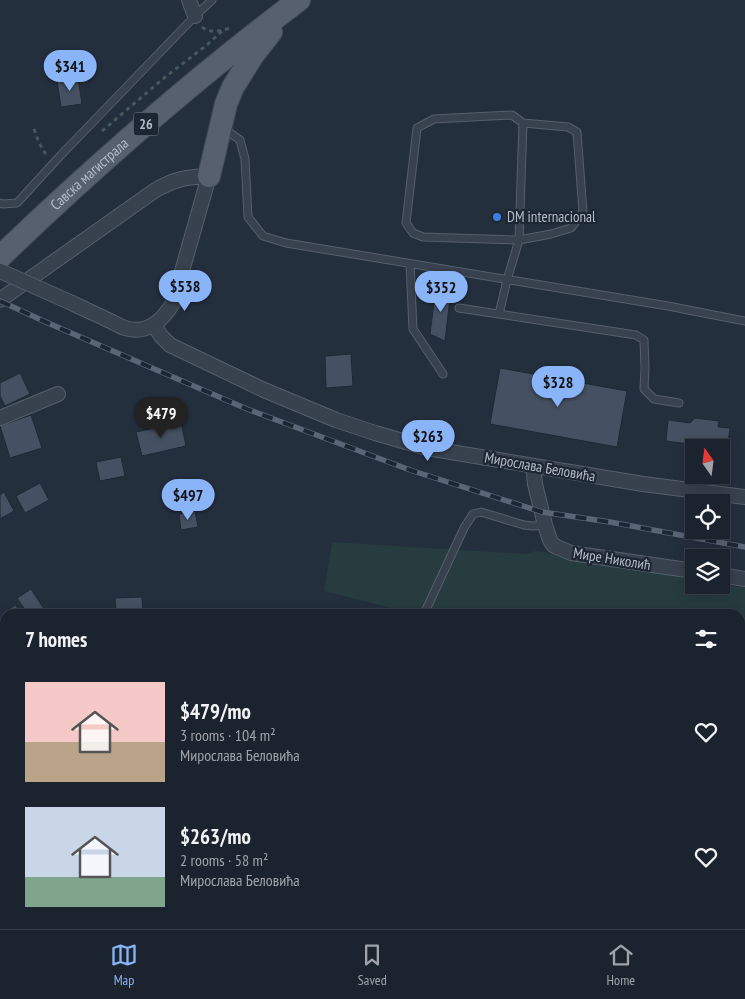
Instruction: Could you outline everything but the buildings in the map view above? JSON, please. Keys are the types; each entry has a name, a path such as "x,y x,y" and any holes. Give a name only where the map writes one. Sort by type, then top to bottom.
{"main road":[{"name":"Савска магистрала","path":"0,257 115,151 262,28 299,0"},
{"path":"209,176 226,104 233,87 274,28 299,0"}],"street":[{"path":"189,0 195,16"},
{"path":"0,272 72,303 126,328 137,330 154,325 165,315 173,303 209,176 181,178 160,187 0,300"},
{"name":"Мирослава Беловића","path":"154,325 170,345 264,390 336,420 375,433 427,448 643,484 745,497"},
{"path":"0,418 58,394"},
{"name":"Мире Николић","path":"534,466 535,484 545,525 553,545 563,551 600,558 685,570"},
{"path":"730,576 745,579"}],"lane":[{"path":"0,203 17,203 61,155 212,0"},
{"path":"512,115 522,122 568,127 577,132 582,212 571,228 519,240 423,237 413,233 406,223 417,128 434,118 512,115"},
{"path":"499,314 519,240 522,122"},
{"path":"221,127 240,140 245,158 248,218 263,236 286,243 668,306 745,321"},
{"path":"410,264 413,328 443,374"},
{"path":"459,308 636,336 644,340 644,389 654,399 679,403"},
{"path":"426,609 464,528 473,514 481,512 524,525 545,525"}],"path":[{"path":"195,16 206,30 214,32 222,31 241,23 251,23 262,28"}],"green space":[{"path":"332,542 528,554 535,551 685,577 685,594 730,594 730,586 745,588 745,609 395,609 324,591"}],"railway":[{"path":"0,301 247,409 410,470 542,512 610,522 745,547"}],"place":[{"name":"DM internacional","path":"497,217"}]}
